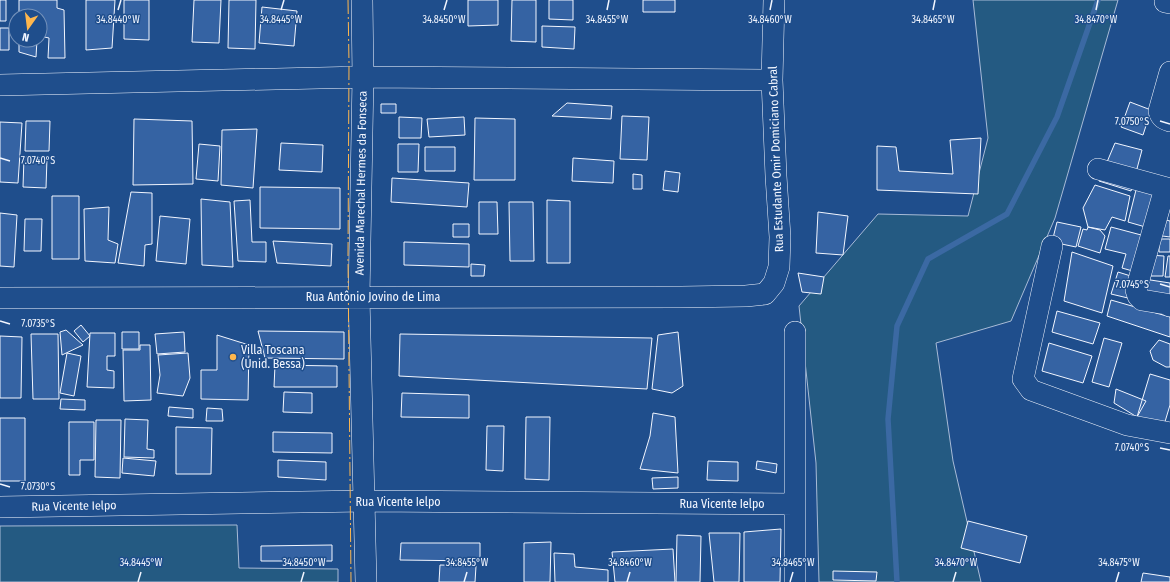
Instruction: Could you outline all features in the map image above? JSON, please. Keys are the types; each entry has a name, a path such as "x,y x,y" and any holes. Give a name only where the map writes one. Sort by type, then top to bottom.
{"street":[{"name":"Avenida Marechal Hermes da Fonseca","path":"362,0 363,77 359,297 366,582"},
{"name":"Rua Estudante Omir Domiciano Cabral","path":"746,296 765,294 774,283 779,267 780,238 772,80 774,0"},
{"path":"1170,72 1159,111 1163,118 1170,121"},
{"path":"0,85 363,77 772,80"},
{"path":"1098,169 1167,188 1136,290 1138,296 1142,300 1170,306"},
{"path":"1052,246 1022,379 1031,390 1127,425 1170,433"},
{"name":"Rua Antônio Jovino de Lima","path":"0,298 746,296"},
{"path":"795,332 795,582"},
{"name":"Rua Vicente Ielpo","path":"0,507 365,501 795,504"}],"shaded area":[{"path":"973,0 1118,0 1055,218 1011,321 936,343 953,461 981,582 819,582 816,463 799,306 878,214 968,216 988,138"},
{"path":"237,525 239,568 338,569 338,582 0,582 0,526"}],"building":[{"path":"0,0 6,0 6,21 0,21"},
{"path":"19,0 57,0 57,8 64,10 65,58 48,58 48,8 19,8"},
{"path":"86,0 115,0 112,48 86,50"},
{"path":"124,0 149,0 149,40 124,39"},
{"path":"194,0 221,0 219,43 192,42"},
{"path":"229,0 256,0 255,49 228,48"},
{"path":"468,0 498,0 498,25 468,26"},
{"path":"512,0 536,0 536,42 511,41"},
{"path":"549,0 573,0 573,20 549,19"},
{"path":"643,0 675,0 675,12 643,12"},
{"path":"262,7 297,11 294,46 259,43"},
{"path":"542,26 575,27 574,49 542,47"},
{"path":"0,28 8,28 9,50 0,50"},
{"path":"19,48 37,48 36,57 19,52"},
{"path":"1130,102 1151,110 1143,135 1121,127"},
{"path":"567,103 612,106 611,119 552,116"},
{"path":"381,104 396,104 396,113 381,113"},
{"path":"622,116 649,117 647,160 620,159"},
{"path":"399,117 422,118 421,138 399,138"},
{"path":"464,117 465,135 429,137 427,119"},
{"path":"475,118 515,119 515,180 474,180"},
{"path":"134,119 192,121 193,184 133,185"},
{"path":"26,121 50,121 49,151 25,151"},
{"path":"0,122 22,123 18,183 0,182"},
{"path":"257,129 253,188 221,185 222,130"},
{"path":"981,138 978,194 877,190 877,146 896,147 899,171 953,174 950,140"},
{"path":"281,143 323,145 322,172 279,170"},
{"path":"1115,143 1142,150 1131,191 1099,181"},
{"path":"199,144 220,146 218,181 196,179"},
{"path":"398,144 419,144 418,172 398,172"},
{"path":"425,147 455,147 455,171 425,171"},
{"path":"24,157 47,158 46,188 23,187"},
{"path":"573,158 614,161 613,183 572,181"},
{"path":"665,171 680,173 678,192 663,190"},
{"path":"633,174 642,175 642,189 633,189"},
{"path":"392,178 469,183 467,207 391,202"},
{"path":"1095,185 1130,196 1125,221 1112,217 1105,230 1088,227 1083,208"},
{"path":"1137,186 1158,191 1149,228 1128,222"},
{"path":"260,187 340,188 340,229 260,228"},
{"path":"131,192 152,193 152,244 145,245 144,266 118,263"},
{"path":"52,196 79,196 79,259 52,259"},
{"path":"201,199 230,202 233,267 202,265"},
{"path":"250,200 252,242 266,242 266,262 238,261 234,201"},
{"path":"547,200 570,201 570,263 547,263"},
{"path":"479,202 497,202 498,234 479,234"},
{"path":"509,202 533,202 534,261 510,261"},
{"path":"109,207 108,240 118,244 115,263 85,261 84,209"},
{"path":"818,212 848,216 843,255 816,253"},
{"path":"0,213 17,215 14,267 0,266"},
{"path":"160,216 190,219 186,264 156,261"},
{"path":"1158,218 1170,221 1170,237 1155,235"},
{"path":"25,219 42,219 41,251 24,251"},
{"path":"1057,222 1081,227 1076,247 1052,242"},
{"path":"453,224 469,224 469,237 453,237"},
{"path":"1088,227 1100,230 1105,236 1100,253 1078,246 1083,229 1087,230"},
{"path":"1111,227 1145,236 1136,272 1122,268 1126,254 1105,249"},
{"path":"1159,239 1170,239 1170,252 1159,252"},
{"path":"273,241 332,244 331,266 277,263"},
{"path":"404,242 469,244 469,267 404,265"},
{"path":"1072,252 1113,266 1102,313 1064,301"},
{"path":"1148,255 1164,256 1163,276 1147,276"},
{"path":"1168,256 1170,256 1170,277 1165,277"},
{"path":"471,264 485,265 484,276 471,276"},
{"path":"1118,272 1134,277 1128,298 1111,294"},
{"path":"798,273 824,277 821,294 802,292"},
{"path":"1144,279 1170,283 1170,302 1142,297"},
{"path":"1111,300 1170,317 1170,337 1107,316"},
{"path":"1057,311 1100,323 1093,344 1052,332"},
{"path":"81,325 90,336 83,342 74,331"},
{"path":"66,330 83,345 62,355 60,332"},
{"path":"258,331 344,332 344,359 265,358"},
{"path":"122,332 139,332 139,349 122,349"},
{"path":"184,332 185,352 157,354 155,334"},
{"path":"678,332 683,386 672,393 652,389 658,335"},
{"path":"90,333 115,333 115,356 107,356 107,370 114,371 114,388 87,387"},
{"path":"31,334 58,334 59,399 33,399"},
{"path":"400,334 652,338 647,389 399,376"},
{"name":"Villa Toscana (Unid. Bessa)","path":"217,335 249,345 248,400 201,399 201,370 217,370"},
{"path":"0,336 22,337 21,398 0,398"},
{"path":"1104,338 1122,343 1109,387 1092,382"},
{"path":"1159,340 1170,344 1170,367 1166,367 1153,360 1150,351"},
{"path":"1049,343 1092,356 1083,383 1042,371"},
{"path":"140,345 150,345 151,400 124,401 123,350 140,350"},
{"path":"67,353 81,356 74,396 60,393"},
{"path":"188,353 190,378 183,396 157,393 160,375 158,355"},
{"path":"275,365 337,366 337,387 274,387"},
{"path":"1150,374 1170,380 1170,405 1164,425 1137,417"},
{"path":"1116,389 1146,401 1137,417 1114,403"},
{"path":"284,392 312,393 312,413 283,412"},
{"path":"402,393 469,395 469,418 401,417"},
{"path":"61,399 85,400 85,410 60,409"},
{"path":"169,407 193,409 193,418 168,416"},
{"path":"207,408 222,409 223,421 206,421"},
{"path":"653,413 675,417 678,473 640,469 650,436"},
{"path":"526,417 550,417 549,480 525,479"},
{"path":"0,418 25,418 25,481 0,481"},
{"path":"125,419 148,420 147,449 154,450 154,458 124,457"},
{"path":"96,420 121,420 120,478 95,477"},
{"path":"69,422 94,422 94,460 80,460 80,475 69,475"},
{"path":"487,426 504,426 503,471 486,470"},
{"path":"176,427 212,428 211,474 176,474"},
{"path":"273,432 332,433 332,453 273,452"},
{"path":"123,458 156,461 154,476 122,473"},
{"path":"278,460 326,462 326,480 278,477"},
{"path":"708,461 738,462 738,481 707,480"},
{"path":"757,461 777,464 776,473 756,469"},
{"path":"678,477 678,488 653,489 652,478"},
{"path":"968,521 1027,536 1020,563 961,548"},
{"path":"781,529 780,582 744,582 744,532"},
{"path":"709,533 740,533 739,582 714,582"},
{"path":"677,535 701,536 700,582 676,582"},
{"path":"551,542 550,582 524,582 524,543"},
{"path":"401,543 480,543 480,561 400,560"},
{"path":"332,545 332,561 261,561 261,546"},
{"path":"673,549 675,582 615,582 612,552"},
{"path":"554,553 574,554 575,567 608,570 608,582 555,582"},
{"path":"440,565 476,566 475,582 439,582"},
{"path":"833,571 877,572 876,581 833,580"},
{"path":"1143,573 1170,577 1170,582 1141,582"}],"waterway":[{"path":"897,582 888,419 897,326 928,259 1007,214 1057,117 1098,0"}],"power":[{"path":"348,0 348,258 351,582"}],"place":[{"name":"Villa Toscana (Unid. Bessa)","path":"233,357"}]}
